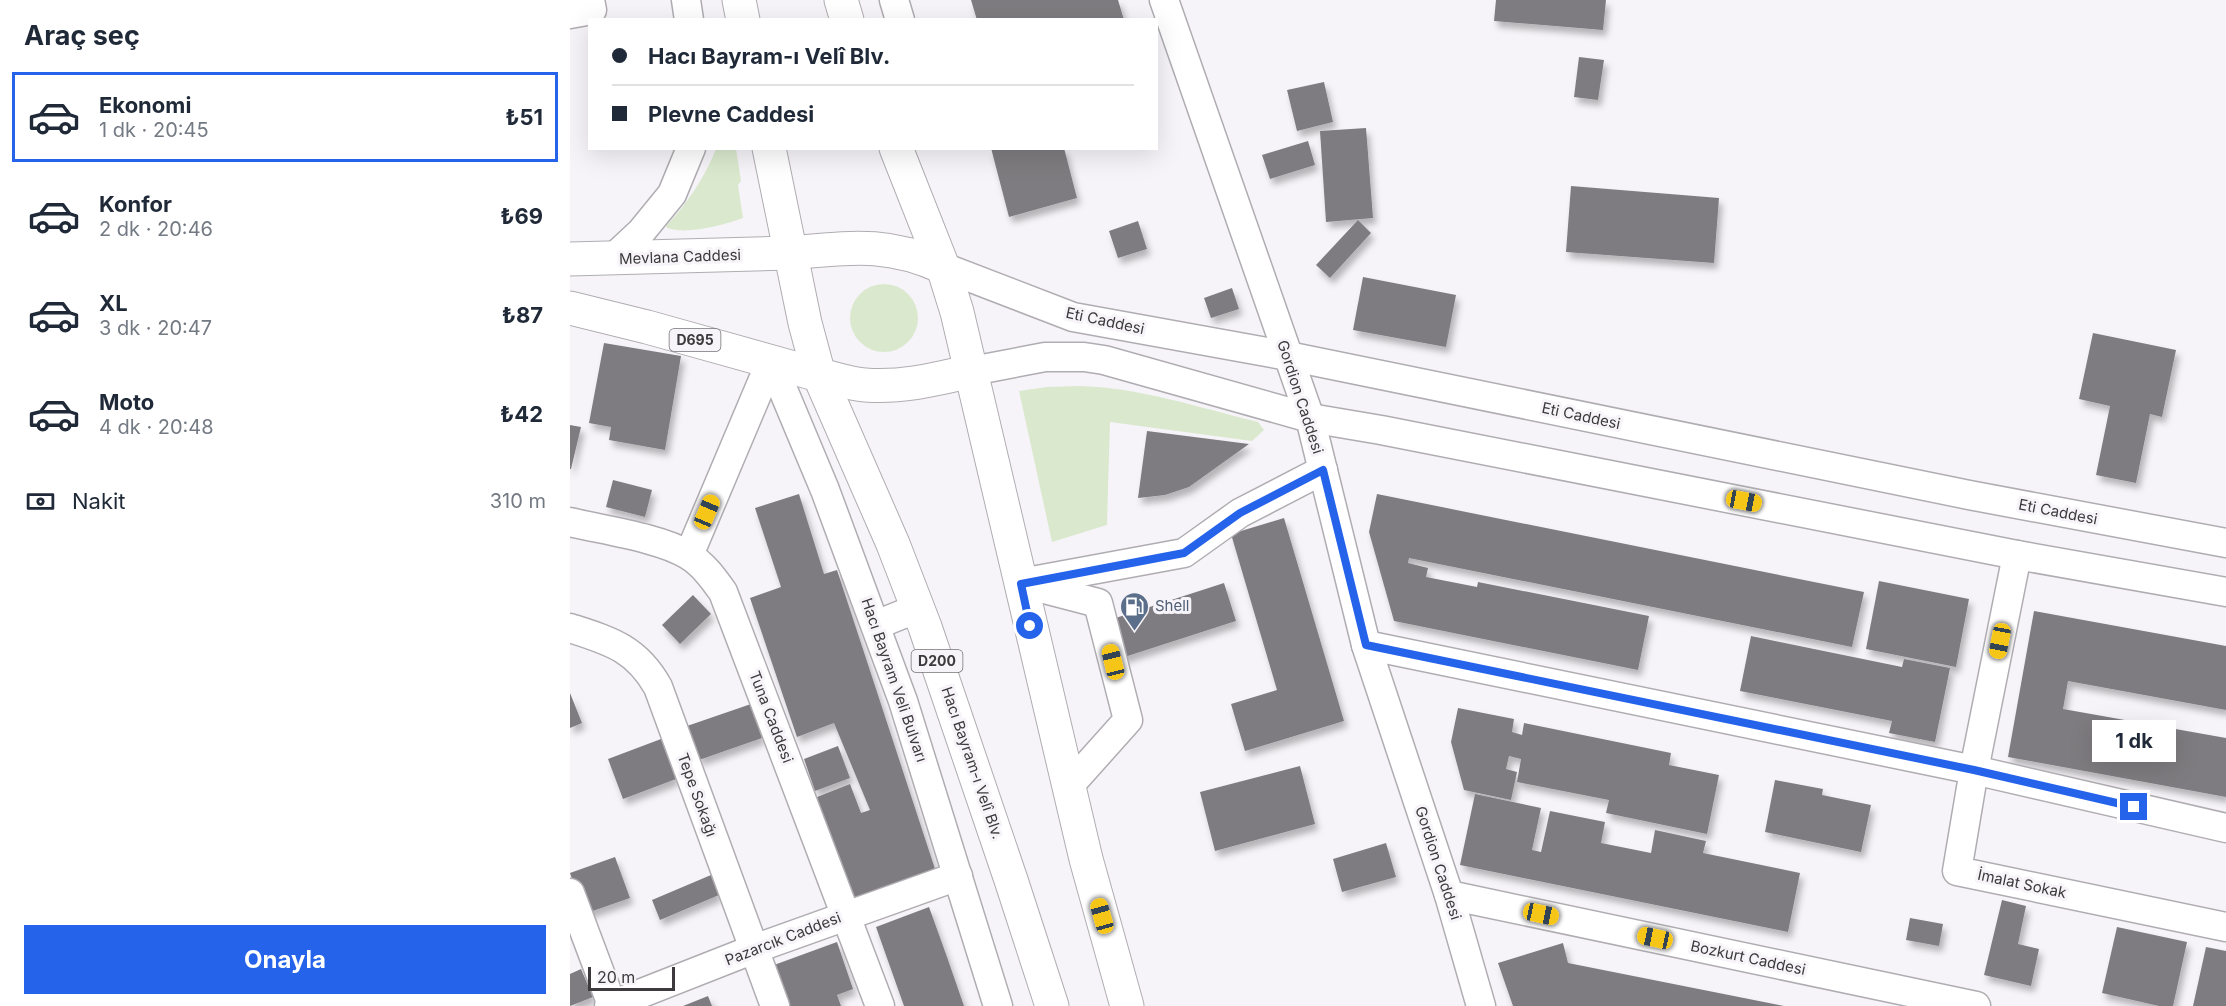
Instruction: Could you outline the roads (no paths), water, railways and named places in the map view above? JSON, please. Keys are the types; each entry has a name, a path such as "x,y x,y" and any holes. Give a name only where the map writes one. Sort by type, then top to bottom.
{"main road":[{"path":"739,0 743,18"},
{"path":"841,0 846,18"},
{"name":"D200","path":"768,150 789,253"},
{"path":"897,150 943,267 957,312 1089,870 1127,1006"},
{"name":"Mevlana Caddesi","path":"570,259 789,253 858,247 895,250 922,257 943,267"},
{"name":"Hacı Bayram-ı Velî Blv.","path":"789,253 819,375 893,544 918,608 956,714 1052,1006"},
{"name":"D695","path":"570,308 819,375"},
{"path":"819,375 863,385 888,386 972,371"}],"street":[{"path":"570,14 592,10 590,0"},
{"path":"686,0 689,18"},
{"path":"894,0 899,18"},
{"name":"Gordion Caddesi","path":"1164,0 1310,418 1366,645 1449,895 1481,1006"},
{"path":"612,259 640,232 672,194 690,150"},
{"name":"Eti Caddesi","path":"943,267 1073,317 1288,356 1969,495 2226,543"},
{"path":"972,371 1045,357 1084,357 1104,360 1310,418 1416,436 2017,555 2226,592"},
{"path":"689,555 771,361"},
{"name":"Hacı Bayram Veli Bulvarı","path":"771,361 825,490 903,701 998,1006"},
{"path":"1021,584 1184,553 1240,513 1323,470"},
{"name":"Tuna Caddesi","path":"570,522 670,546 689,555 708,572 723,592 880,1006"},
{"name":"İmalat Sokak","path":"2017,555 1974,770 1957,871 2226,927"},
{"path":"1021,584 1098,603 1128,720 1069,786"},
{"path":"876,625 918,608"},
{"name":"Tepe Sokağı","path":"570,628 622,647 639,660 649,672 657,687 775,1006"},
{"path":"1366,645 1974,770 2226,828"},
{"name":"Pazarcık Caddesi","path":"610,1006 846,915 958,876"},
{"path":"570,893 610,1006"},
{"name":"Bozkurt Caddesi","path":"1449,895 1976,1006"}],"place":[{"name":"Shell","path":"1134,632"}]}
